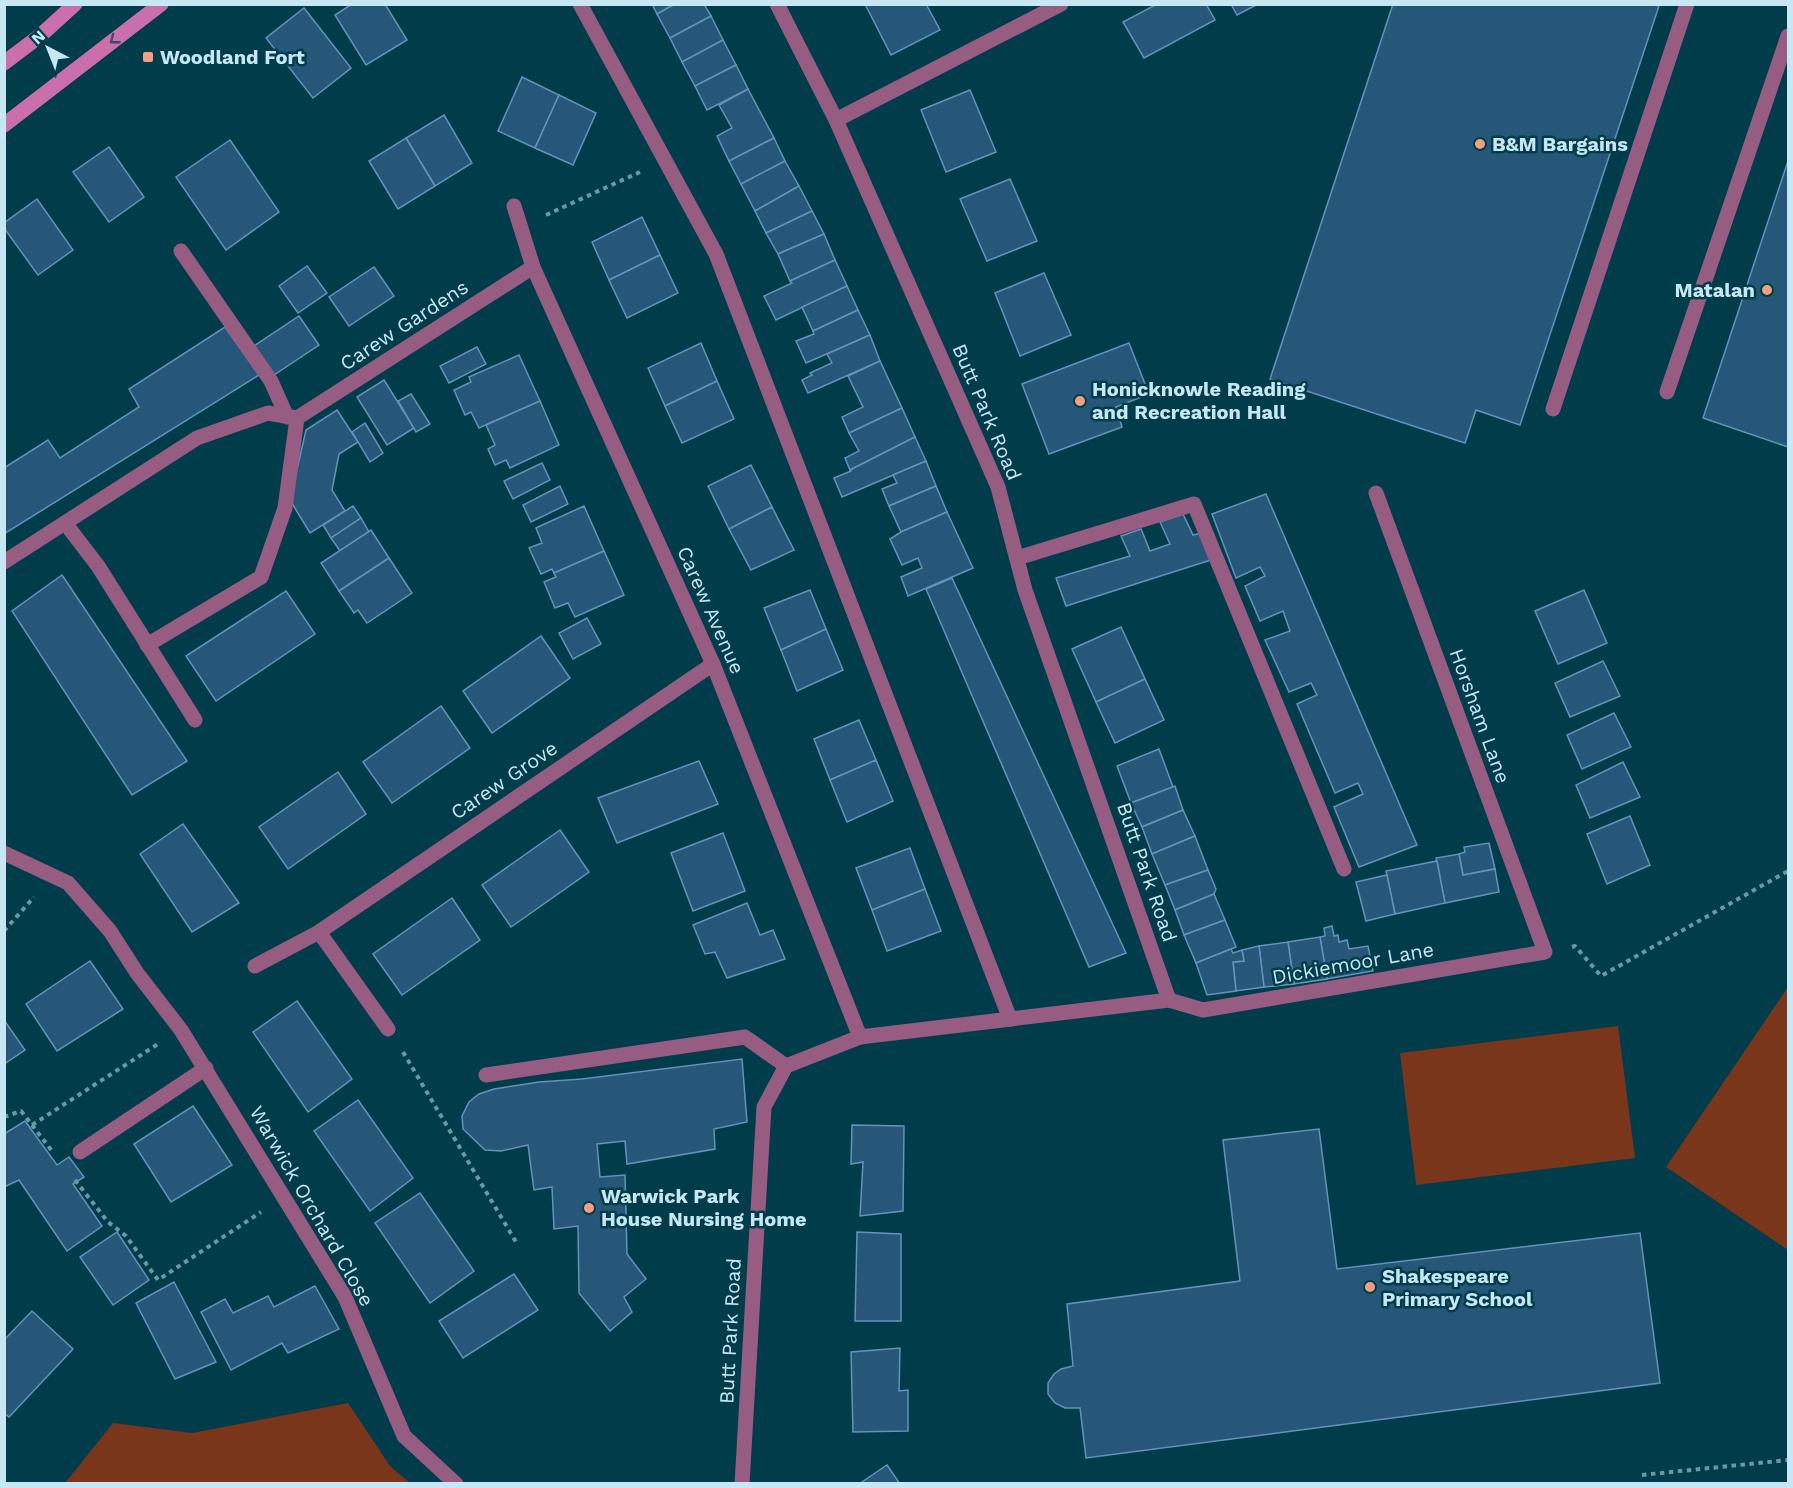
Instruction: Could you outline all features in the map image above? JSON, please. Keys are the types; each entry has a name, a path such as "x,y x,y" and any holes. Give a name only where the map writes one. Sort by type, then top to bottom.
{"main road":[{"path":"4,63 41,35 75,4"},
{"path":"4,125 160,4"}],"street":[{"path":"580,4 716,254 1010,1019"},
{"name":"Butt Park Road","path":"777,4 836,120 998,487 1025,590 1169,1000"},
{"path":"836,120 1061,4"},
{"path":"1553,410 1687,4"},
{"path":"1667,392 1788,36"},
{"name":"Carew Avenue","path":"514,206 533,267 713,664 860,1037"},
{"path":"147,645 261,578 285,508 292,418 271,381 181,251"},
{"name":"Carew Gardens","path":"292,418 533,267"},
{"path":"4,562 197,438 268,413 292,418"},
{"name":"Horsham Lane","path":"1376,493 1545,952"},
{"path":"1017,558 1194,504 1344,869"},
{"path":"65,523 98,566 195,720"},
{"name":"Carew Grove","path":"255,966 319,932 713,664"},
{"name":"Warwick Orchard Close","path":"4,853 68,883 110,931 137,973 181,1030 345,1297 404,1436 456,1484"},
{"path":"319,932 388,1029"},
{"name":"Dickiemoor Lane","path":"1169,1000 1203,1010 1545,952"},
{"path":"486,1075 745,1037 786,1066 860,1037 1169,1000"},
{"name":"Butt Park Road","path":"742,1484 764,1107 786,1066"},
{"path":"80,1152 206,1068"}],"path":[{"path":"521,226 665,161"},
{"path":"1545,952 1575,946 1602,976 1788,871"},
{"path":"4,931 52,876"},
{"path":"388,1029 516,1242"},
{"path":"32,1125 181,1030"},
{"path":"4,1118 21,1111 54,1153"},
{"path":"68,1172 108,1222 126,1236 158,1280 284,1197"},
{"path":"1642,1475 1788,1460"}],"shaded area":[{"path":"1788,987 1788,1250 1666,1167"},
{"path":"1618,1026 1635,1158 1416,1185 1400,1053"},
{"path":"348,1403 390,1466 410,1483 65,1483 113,1423 192,1433"}],"building":[{"path":"352,4 385,4 407,40 366,65 335,15"},
{"path":"652,4 675,4 657,14"},
{"path":"675,4 704,4 711,16 670,38 657,14"},
{"path":"865,4 926,4 940,30 891,55"},
{"path":"1157,4 1206,4 1215,20 1144,58 1123,22"},
{"path":"1231,4 1258,4 1237,15"},
{"name":"B&M Bargains","path":"1393,4 1654,4 1659,6 1520,425 1476,410 1465,443 1270,379"},
{"path":"304,8 351,68 313,98 266,38"},
{"path":"711,16 723,40 682,62 670,38"},
{"path":"723,40 736,65 695,86 682,62"},
{"path":"736,65 748,89 707,110 695,86"},
{"path":"522,77 559,95 535,148 498,131"},
{"path":"748,89 774,138 729,161 717,136 732,128 719,105"},
{"path":"970,90 996,152 946,172 921,110"},
{"path":"559,95 596,113 573,165 535,148"},
{"path":"444,115 472,163 435,186 406,138"},
{"path":"406,138 435,186 398,209 369,161"},
{"path":"774,138 785,161 741,184 729,161"},
{"path":"230,140 279,212 226,250 176,177"},
{"path":"109,147 144,197 109,222 73,172"},
{"path":"785,161 799,186 755,211 741,184"},
{"name":"Matalan","path":"1788,161 1788,447 1703,418"},
{"path":"1010,179 1037,241 987,261 960,199"},
{"path":"799,186 812,211 766,233 755,211"},
{"path":"37,199 73,250 38,275 4,228 4,223"},
{"path":"812,211 824,234 778,254 766,233"},
{"path":"642,217 660,255 609,280 592,242"},
{"path":"824,234 835,260 790,281 778,254"},
{"path":"660,255 678,293 627,318 609,280"},
{"path":"835,260 847,286 776,320 764,296"},
{"path":"307,266 327,293 298,313 279,286"},
{"path":"374,267 394,296 349,326 329,297"},
{"path":"1044,273 1071,335 1020,356 995,293"},
{"path":"847,286 858,310 813,331 802,307"},
{"path":"858,310 870,335 806,363 796,341"},
{"path":"299,316 319,345 274,375 254,346"},
{"path":"225,327 259,375 4,534 4,468 48,440 60,458 139,407 129,389"},
{"path":"870,335 880,361 808,393 802,380 812,375 810,373 832,363 827,354"},
{"path":"701,343 717,381 665,406 648,368"},
{"name":"Honicknowle Reading and Recreation Hall","path":"1129,343 1149,394 1116,407 1122,427 1049,454 1022,384"},
{"path":"477,347 486,364 449,383 440,366"},
{"path":"519,355 540,401 479,428 471,412 465,415 454,390 471,382 469,377"},
{"path":"880,361 902,408 849,433 842,417 863,407 848,376"},
{"path":"384,380 414,428 387,445 357,397"},
{"path":"717,381 734,419 682,443 665,406"},
{"path":"411,394 430,424 416,432 398,401"},
{"path":"540,401 559,445 510,468 506,460 495,465 488,449 495,445 486,425"},
{"path":"902,408 915,437 850,470 845,458 859,451 849,433"},
{"path":"337,410 358,442 339,454 332,490 345,511 310,533 290,500 306,430"},
{"path":"365,423 383,453 370,462 352,432"},
{"path":"915,437 926,461 842,497 834,478"},
{"path":"926,461 936,486 889,506 882,489 897,483 893,475"},
{"path":"542,463 550,480 513,499 504,481"},
{"path":"751,465 772,507 729,529 708,486"},
{"path":"560,486 568,504 531,522 523,505"},
{"path":"936,486 947,512 901,532 889,506"},
{"path":"1266,494 1417,845 1359,867 1334,807 1363,794 1358,783 1335,793 1297,704 1317,695 1311,683 1289,692 1265,640 1290,631 1283,611 1260,621 1245,586 1265,576 1260,567 1236,578 1212,514"},
{"path":"353,506 361,518 331,538 323,525"},
{"path":"584,506 604,551 554,573 552,569 541,574 529,548 542,543 536,528"},
{"path":"772,507 794,550 751,570 729,529"},
{"path":"947,512 973,568 908,596 901,577 922,568 918,558 902,565 890,539"},
{"path":"1183,514 1193,535 1201,533 1214,559 1066,606 1056,578 1130,556 1121,536 1141,529 1150,551 1170,544 1160,522"},
{"path":"361,518 369,532 340,551 331,538"},
{"path":"371,530 389,558 339,591 321,563"},
{"path":"604,551 624,595 575,617 568,603 555,608 544,582 556,577 554,573"},
{"path":"389,558 412,593 367,623 358,610 354,613 339,591"},
{"path":"62,575 187,761 132,795 12,611"},
{"path":"952,578 1126,953 1089,967 926,589"},
{"path":"810,590 826,629 781,650 764,608"},
{"path":"1584,590 1607,643 1558,664 1535,611"},
{"path":"286,591 315,634 216,701 186,656"},
{"path":"587,618 601,644 573,659 559,633"},
{"path":"1121,627 1145,679 1096,702 1072,649"},
{"path":"826,629 843,670 797,691 781,650"},
{"path":"541,636 570,678 492,733 463,691"},
{"path":"1603,661 1620,696 1570,717 1555,683"},
{"path":"1145,679 1164,720 1115,743 1096,702"},
{"path":"441,706 470,748 392,803 363,762"},
{"path":"1614,713 1631,747 1582,769 1567,735"},
{"path":"859,720 876,760 830,780 814,739"},
{"path":"1159,749 1173,787 1131,803 1117,766"},
{"path":"876,760 893,801 847,822 830,780"},
{"path":"699,761 718,804 617,843 598,798"},
{"path":"1623,762 1640,797 1590,818 1576,785"},
{"path":"338,772 366,814 288,869 259,827"},
{"path":"1175,786 1183,810 1142,827 1131,803"},
{"path":"1183,810 1195,836 1152,854 1142,827"},
{"path":"1630,816 1650,865 1607,884 1587,834"},
{"path":"183,824 239,903 192,932 140,854"},
{"path":"560,830 589,872 511,927 482,885"},
{"path":"723,833 745,891 693,911 671,853"},
{"path":"1195,836 1208,870 1165,885 1152,854"},
{"path":"1489,843 1495,869 1463,875 1459,854 1465,852 1464,847"},
{"path":"910,848 925,889 872,910 856,868"},
{"path":"1459,854 1463,875 1495,869 1499,892 1445,903 1436,858"},
{"path":"1437,861 1445,903 1395,914 1386,871"},
{"path":"1208,870 1216,889 1214,894 1175,910 1165,885"},
{"path":"1387,875 1395,914 1366,921 1356,882"},
{"path":"925,889 941,931 887,951 872,910"},
{"path":"1214,894 1225,920 1184,935 1175,910"},
{"path":"452,898 480,940 402,995 373,954"},
{"path":"747,903 760,935 773,930 785,959 727,978 715,952 705,954 693,925"},
{"path":"1225,920 1236,947 1196,963 1184,935"},
{"path":"1332,926 1334,936 1338,935 1339,942 1347,940 1349,949 1368,946 1373,971 1327,979 1320,937 1325,936 1324,928"},
{"path":"1320,937 1327,979 1294,984 1288,942"},
{"path":"1288,942 1294,984 1264,987 1259,946"},
{"path":"1259,946 1264,987 1236,991 1233,962 1244,961 1242,950"},
{"path":"1231,949 1233,953 1242,950 1244,961 1233,962 1236,991 1207,995 1196,963"},
{"path":"90,961 123,1009 57,1051 26,1004"},
{"path":"297,1001 352,1079 308,1112 253,1032"},
{"path":"4,1020 25,1050 4,1064"},
{"name":"Warwick Park House Nursing Home","path":"742,1059 747,1122 714,1129 715,1149 627,1164 625,1141 597,1144 600,1177 625,1175 627,1254 646,1279 624,1297 632,1312 610,1331 579,1293 578,1226 554,1229 552,1187 534,1190 528,1145 501,1151 485,1150 463,1129 462,1116 469,1102 479,1094 494,1089"},
{"path":"358,1100 413,1178 370,1211 314,1131"},
{"path":"193,1106 232,1165 171,1202 134,1144"},
{"path":"25,1121 57,1165 69,1157 84,1177 73,1184 102,1226 67,1251 19,1180 4,1187 4,1134"},
{"path":"852,1125 904,1126 903,1211 860,1216 863,1162 851,1164"},
{"path":"1319,1129 1337,1269 1640,1233 1660,1383 1086,1458 1080,1408 1065,1408 1055,1403 1048,1394 1048,1383 1054,1374 1061,1369 1073,1366 1067,1304 1240,1281 1223,1140"},
{"path":"420,1193 474,1271 430,1303 375,1223"},
{"path":"117,1232 149,1280 113,1305 80,1257"},
{"path":"857,1232 901,1234 901,1321 855,1321"},
{"path":"514,1274 538,1310 463,1358 439,1321"},
{"path":"174,1282 216,1362 175,1379 136,1303"},
{"path":"315,1286 339,1329 288,1353 282,1343 231,1370 201,1312 225,1299 233,1313 268,1296 274,1307"},
{"path":"32,1311 73,1349 9,1417 4,1413 4,1340"},
{"path":"900,1348 899,1391 908,1390 908,1431 853,1432 851,1352"},
{"path":"887,1465 900,1484 859,1484"}],"place":[{"name":"Woodland Fort","path":"148,57"},
{"name":"B&M Bargains","path":"1480,144"},
{"name":"Matalan","path":"1767,290"},
{"name":"Honicknowle Reading and Recreation Hall","path":"1080,401"},
{"name":"Warwick Park House Nursing Home","path":"589,1208"},
{"name":"Shakespeare Primary School","path":"1370,1287"}]}
